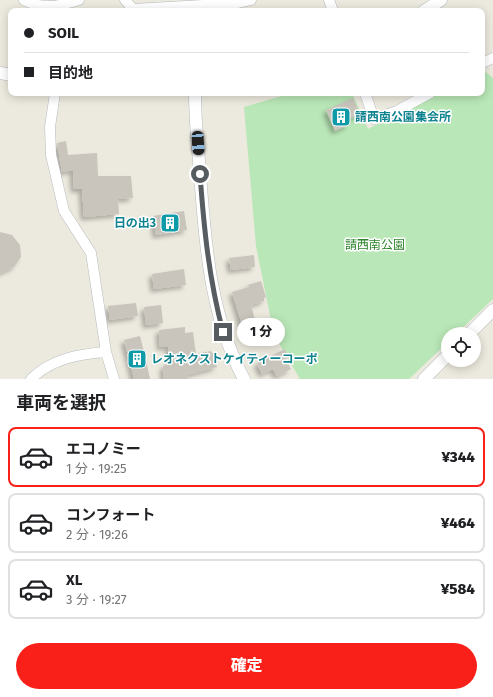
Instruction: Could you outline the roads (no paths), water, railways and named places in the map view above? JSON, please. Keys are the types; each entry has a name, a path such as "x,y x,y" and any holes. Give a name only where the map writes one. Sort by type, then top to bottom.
{"street":[{"path":"24,0 34,5 58,7 79,0"},
{"path":"125,0 132,8"},
{"path":"150,8 238,3 251,0"},
{"path":"429,8 441,0"},
{"path":"55,96 50,127 50,155 64,210 91,253 106,352 114,379"},
{"path":"195,96 206,251 215,301 223,332 233,359 244,379"},
{"path":"366,96 374,119 397,111 424,96"},
{"path":"476,327 493,310"},
{"path":"30,379 55,363 80,354 106,352"},
{"path":"424,379 441,362"}],"place":[{"name":"請西南公園集会所","path":"341,117"},
{"name":"日の出3","path":"170,223"},
{"name":"レオネクストケイティーコーポ","path":"137,359"}],"park label":[{"name":"請西南公園","path":"375,245"}]}
